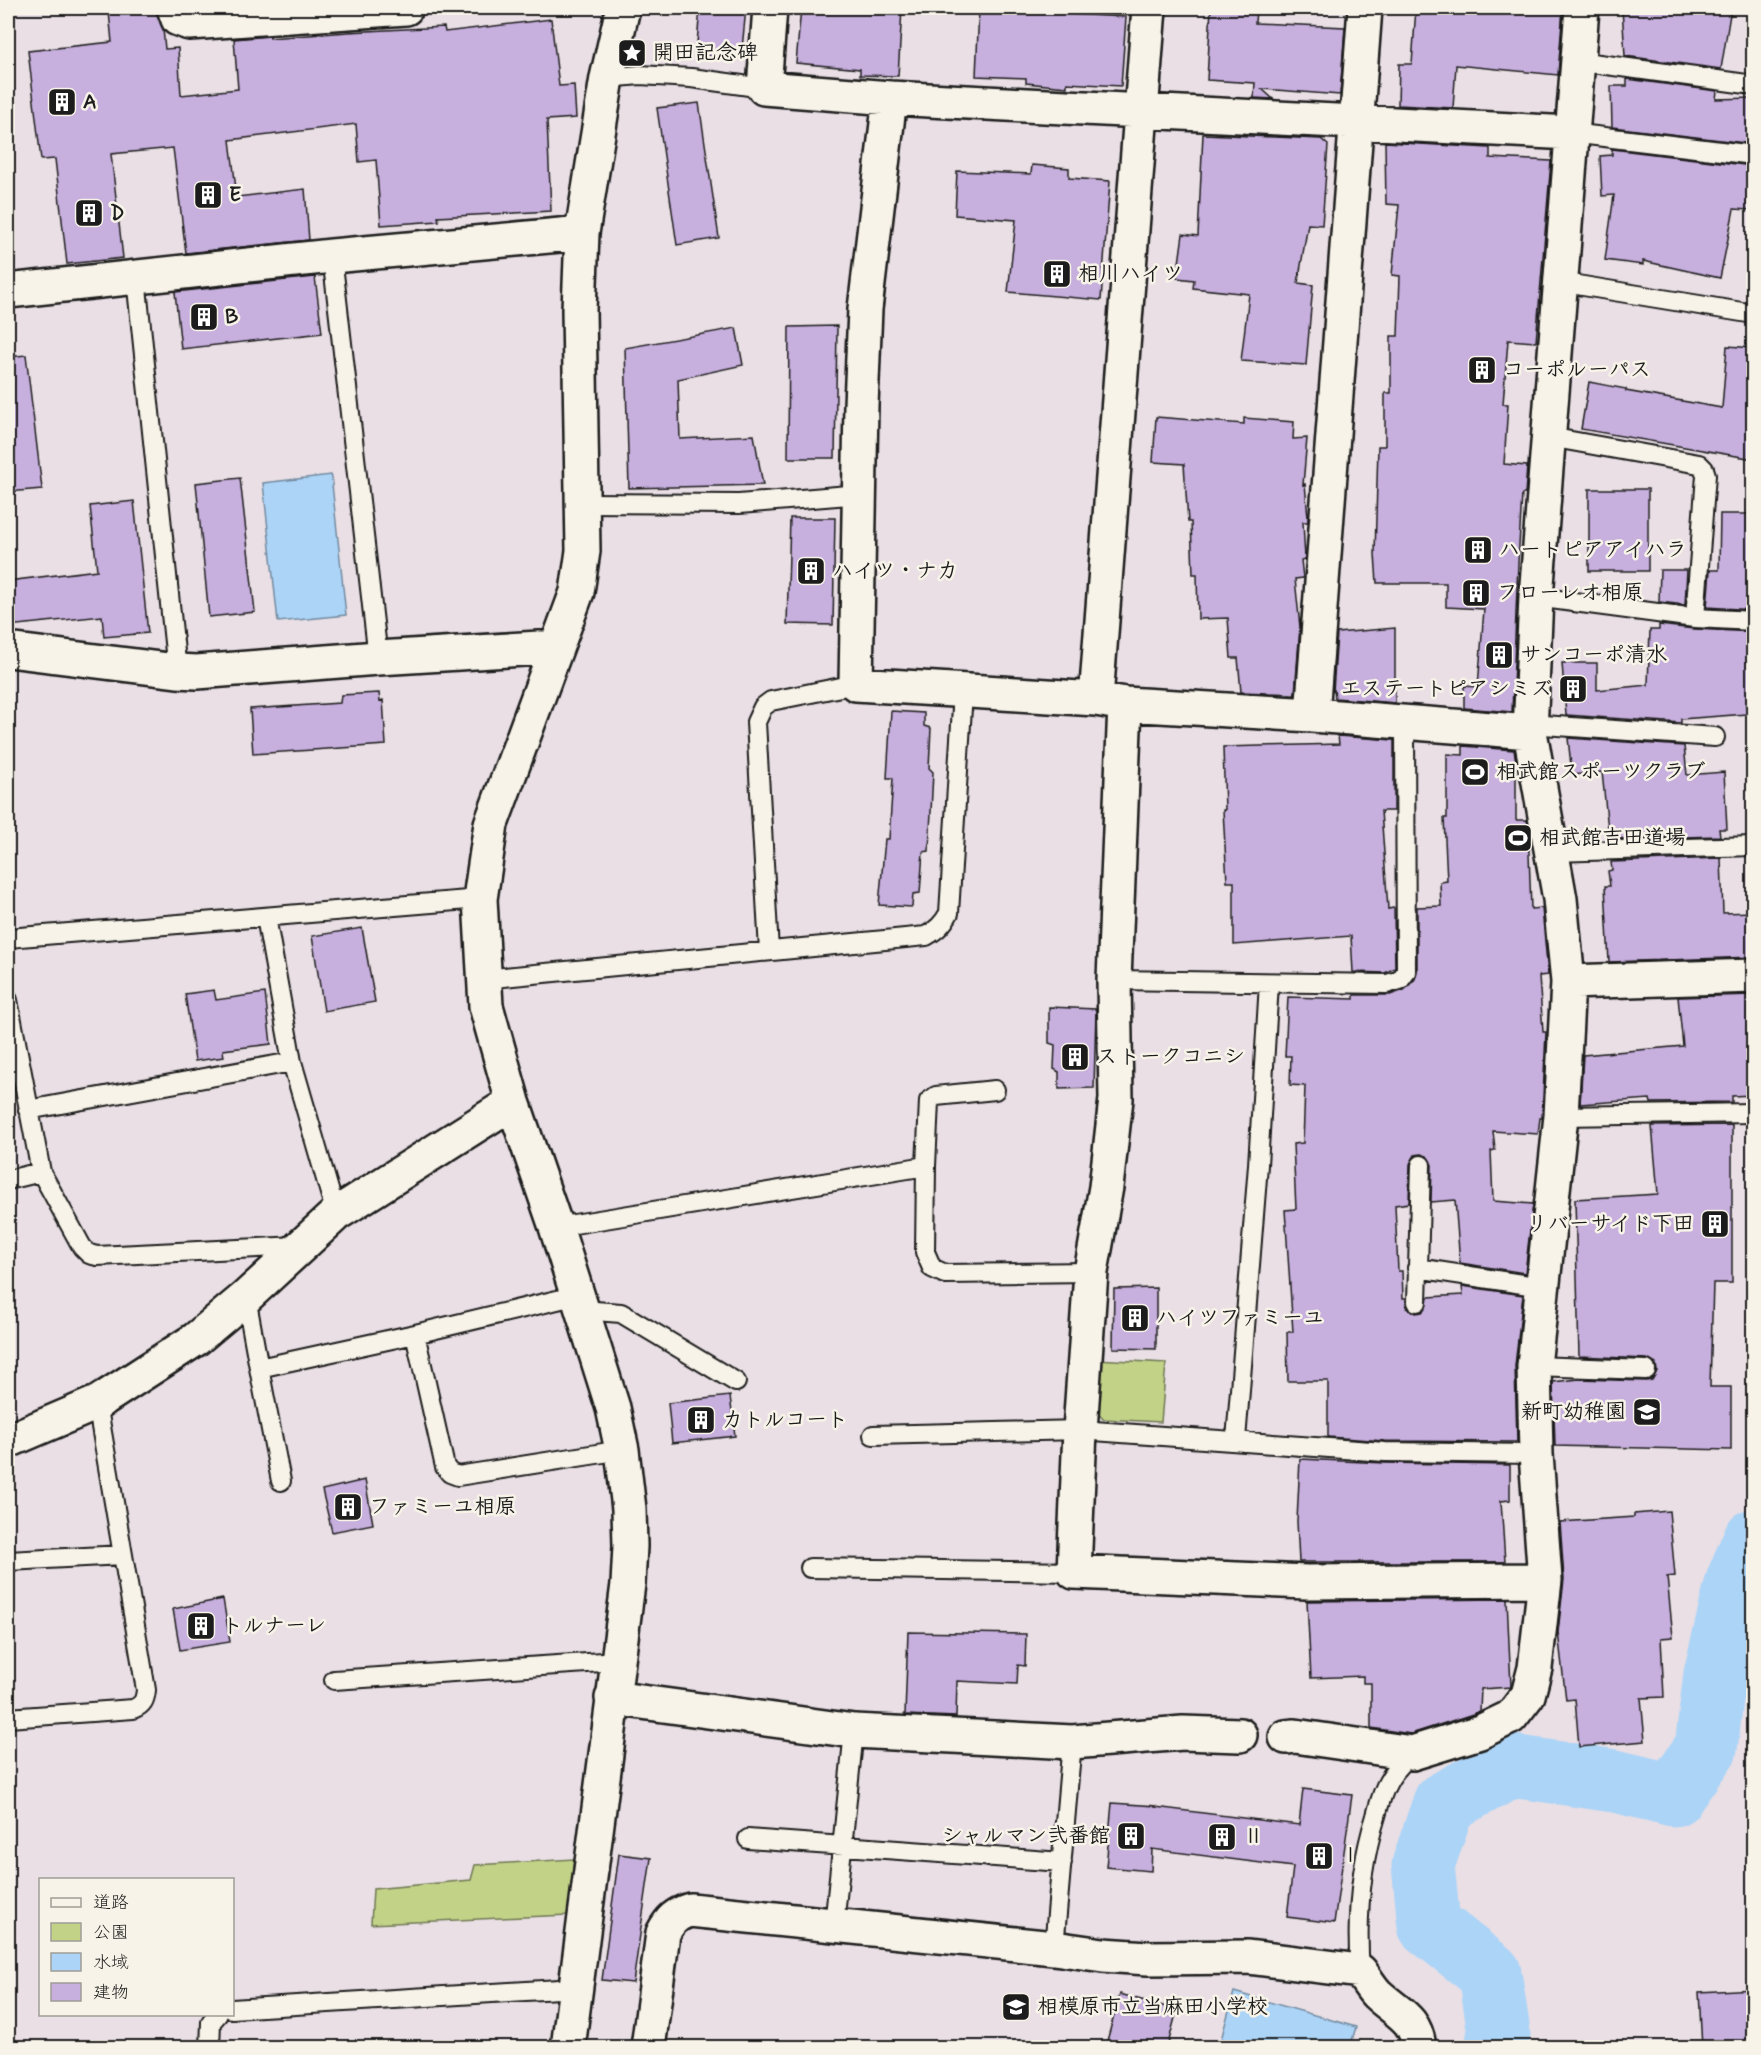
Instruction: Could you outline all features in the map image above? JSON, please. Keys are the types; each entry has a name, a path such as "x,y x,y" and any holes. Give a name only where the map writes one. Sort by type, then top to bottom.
{"street":[{"path":"174,8 178,19 189,23 406,8"},
{"path":"568,2048 628,1584 629,1509 614,1408 513,1102 486,1006 480,899 491,824 577,592 584,550 579,310 582,233 608,78 623,8"},
{"path":"770,8 764,88 890,98 1571,133"},
{"path":"1149,8 1141,111 1111,702 1116,1099 1106,1186 1091,1272 1080,1430 1074,1572 1307,1582 1545,1580"},
{"path":"1312,715 1365,8"},
{"path":"1286,1737 1295,1736 1412,1753 1480,1732 1511,1717 1528,1695 1535,1668 1545,1580 1536,1454 1534,1366 1561,1116 1568,982 1553,852 1529,728 1536,597 1559,282 1582,8"},
{"path":"890,98 865,309 856,684 1405,722 1529,728"},
{"path":"8,291 332,256 582,233"},
{"path":"8,650 197,672 556,647"},
{"path":"1568,982 1754,976"},
{"path":"8,1441 97,1403 196,1339 246,1297 336,1214 513,1102"},
{"path":"612,1698 854,1731 1072,1742 1183,1734 1240,1735"},
{"path":"648,2048 663,1933 678,1913 690,1910 1054,1948 1103,1956 1248,1958 1360,1971 1376,1993 1410,2021 1417,2032 1419,2048"}],"lane":[{"path":"1576,61 1754,85"},
{"path":"608,78 640,75 671,76 764,88"},
{"path":"1571,133 1754,155"},
{"path":"332,256 378,658"},
{"path":"136,278 177,671"},
{"path":"1559,282 1754,314"},
{"path":"1549,437 1700,464 1706,475 1695,618"},
{"path":"583,503 739,504 861,494"},
{"path":"1536,597 1695,618 1754,621"},
{"path":"769,951 756,722 758,715 771,701 856,684"},
{"path":"483,979 926,936 935,931 943,924 949,913 963,692"},
{"path":"1114,980 1388,984 1400,980 1406,972 1405,722"},
{"path":"1529,728 1715,737"},
{"path":"1553,852 1754,846"},
{"path":"8,938 480,899"},
{"path":"266,917 292,1062 336,1214"},
{"path":"1236,1440 1258,1165 1269,983"},
{"path":"8,1000 41,1172 82,1246 89,1254 97,1256 302,1246"},
{"path":"28,1110 292,1062"},
{"path":"994,1090 936,1096 929,1101 925,1252 932,1268 945,1274 1091,1272"},
{"path":"1561,1116 1754,1113"},
{"path":"1417,1302 1421,1165"},
{"path":"556,1227 926,1166"},
{"path":"8,1180 41,1172"},
{"path":"1417,1268 1542,1287"},
{"path":"246,1297 281,1481"},
{"path":"259,1368 415,1334 580,1303 621,1313 736,1382"},
{"path":"415,1334 445,1467 450,1473 458,1476 622,1450"},
{"path":"1534,1366 1646,1370"},
{"path":"8,1718 133,1709 145,1700 146,1690 97,1403"},
{"path":"873,1435 1080,1430 1385,1452 1536,1454"},
{"path":"8,1562 123,1555"},
{"path":"810,1568 1074,1572"},
{"path":"334,1680 617,1661"},
{"path":"834,1926 854,1731"},
{"path":"1054,1948 1072,1742"},
{"path":"1360,1971 1359,1900 1372,1828 1387,1783 1396,1769 1412,1753"},
{"path":"747,1839 1062,1862"},
{"path":"234,2009 576,1988"},
{"path":"210,2048 212,2022 216,2016"}],"green space":[{"path":"1096,1359 1166,1363 1161,1422 1103,1419 1093,1406"},
{"path":"574,1859 568,1915 371,1924 373,1889 471,1880 475,1865"}],"water":[{"path":"331,475 346,615 278,622 263,483"},
{"path":"1234,1992 1356,2027 1350,2047 1219,2047"}],"building":[{"path":"156,8 163,29 165,49 178,48 181,95 238,89 234,39 444,27 445,32 551,19 559,86 574,85 576,118 547,120 551,211 438,217 439,221 381,225 376,160 359,162 356,124 230,140 237,197 305,189 309,240 186,253 173,148 111,154 123,258 67,264 55,159 41,160 28,51 112,42 109,12"},
{"path":"700,8 746,8 741,59 696,55"},
{"path":"801,8 902,9 898,76 860,75 860,69 796,63"},
{"path":"979,8 1069,8 1068,14 1126,17 1121,86 1067,83 1067,87 1026,83 1026,78 976,76"},
{"path":"1211,8 1256,8 1255,23 1345,27 1340,95 1262,89 1273,99 1254,98 1255,83 1207,80"},
{"path":"1416,8 1563,8 1558,75 1456,65 1453,108 1398,105 1399,64 1412,64"},
{"path":"1622,8 1731,8 1721,69 1625,56"},
{"path":"1627,79 1717,91 1716,99 1754,98 1754,144 1612,127 1611,86 1627,86"},
{"path":"699,103 719,238 677,245 657,108"},
{"path":"1203,134 1321,139 1328,145 1322,225 1308,224 1298,283 1313,285 1306,365 1241,361 1249,294 1193,288 1194,280 1177,278 1183,234 1198,236"},
{"path":"1385,142 1490,148 1490,158 1551,161 1536,342 1508,340 1503,404 1508,404 1504,464 1527,466 1525,494 1522,494 1512,712 1464,708 1464,686 1478,687 1484,609 1446,607 1446,583 1377,583 1375,554 1378,446 1385,446 1385,393 1391,393 1391,336 1398,336 1400,276 1392,275 1399,205 1386,204"},
{"path":"1612,149 1753,166 1750,210 1734,209 1720,278 1643,261 1643,265 1605,260 1614,195 1602,196 1600,156 1612,155"},
{"path":"1032,165 1069,168 1069,178 1110,181 1101,300 1008,292 1016,220 955,215 957,171 1031,174"},
{"path":"315,277 322,333 181,349 175,292"},
{"path":"837,326 835,458 788,458 789,327"},
{"path":"736,328 743,365 678,379 680,439 754,435 763,485 629,488 625,348"},
{"path":"1727,346 1754,348 1754,459 1581,429 1589,382 1722,408"},
{"path":"26,355 42,489 8,492 8,357"},
{"path":"1156,417 1244,424 1244,418 1294,422 1293,439 1307,438 1303,485 1305,484 1308,517 1308,522 1303,522 1305,559 1301,560 1303,578 1295,579 1300,627 1295,694 1241,692 1238,658 1231,658 1228,618 1198,619 1197,574 1193,574 1191,522 1188,522 1184,464 1153,462"},
{"path":"240,478 255,612 209,617 196,483"},
{"path":"1589,489 1648,489 1648,571 1589,571"},
{"path":"134,501 148,633 104,637 102,616 8,626 8,581 97,570 90,506"},
{"path":"1720,514 1754,514 1754,610 1707,607 1710,570 1719,570"},
{"name":"ハイツ・ナカ","path":"790,518 835,518 833,625 787,624"},
{"path":"1660,570 1687,570 1685,605 1659,602"},
{"path":"1659,625 1754,632 1754,702 1746,704 1747,714 1681,719 1681,723 1566,715 1562,663 1597,663 1597,690 1648,685 1650,630 1659,630"},
{"path":"1395,628 1395,703 1335,698 1333,691 1337,633"},
{"path":"379,693 380,701 383,700 386,745 253,754 250,709 340,703 341,695"},
{"path":"891,711 924,713 924,726 931,728 929,768 933,772 929,851 923,852 920,893 913,894 912,907 879,905 885,839 889,839 893,778 887,778"},
{"path":"1338,736 1394,740 1394,811 1381,811 1388,909 1394,908 1395,968 1385,973 1353,972 1351,936 1234,945 1234,882 1227,882 1223,810 1225,810 1223,747 1339,744"},
{"path":"1568,738 1684,746 1687,775 1724,772 1727,829 1719,829 1720,836 1609,839 1602,772 1572,775"},
{"path":"1463,746 1514,750 1516,820 1527,820 1528,826 1531,909 1542,908 1548,975 1539,976 1543,1032 1546,1032 1542,1118 1540,1118 1538,1134 1493,1131 1495,1150 1491,1151 1493,1201 1533,1204 1525,1273 1460,1263 1455,1200 1431,1202 1432,1165 1427,1156 1421,1154 1415,1155 1410,1164 1409,1203 1395,1205 1398,1271 1402,1271 1403,1298 1406,1298 1407,1308 1416,1313 1426,1308 1428,1297 1463,1295 1462,1286 1523,1295 1515,1366 1517,1442 1385,1441 1328,1437 1328,1381 1288,1381 1287,1332 1293,1332 1285,1210 1296,1209 1293,1144 1303,1143 1305,1086 1290,1085 1291,1056 1285,1056 1288,997 1354,999 1354,995 1390,995 1404,990 1415,979 1417,972 1417,907 1441,906 1440,882 1447,881 1444,818 1447,818 1447,754 1463,755"},
{"path":"1721,858 1723,913 1754,912 1754,957 1609,962 1605,886 1610,886 1608,871 1612,870 1611,862"},
{"path":"362,928 375,1002 324,1011 312,936"},
{"path":"214,990 216,1000 265,993 271,1044 223,1050 224,1057 195,1061 185,994"},
{"path":"1754,995 1754,1095 1732,1096 1732,1102 1651,1103 1650,1099 1580,1104 1583,1055 1683,1046 1678,997"},
{"name":"ストークコニシ","path":"1049,1007 1096,1009 1094,1088 1059,1089 1059,1072 1054,1069 1055,1045 1049,1043"},
{"path":"1732,1125 1732,1283 1713,1283 1710,1387 1731,1387 1731,1450 1555,1446 1553,1382 1579,1379 1646,1381 1652,1380 1657,1371 1656,1364 1647,1359 1579,1356 1575,1199 1658,1194 1652,1126"},
{"name":"ハイツファミーユ","path":"1156,1288 1156,1349 1113,1348 1114,1289"},
{"name":"カトルコート","path":"730,1396 735,1436 672,1443 668,1403"},
{"path":"1300,1459 1510,1465 1510,1500 1501,1501 1505,1562 1299,1562 1297,1521"},
{"name":"ファミーユ相原","path":"365,1480 373,1524 332,1532 322,1490"},
{"path":"1669,1511 1675,1576 1667,1577 1673,1637 1661,1638 1664,1697 1641,1698 1645,1741 1579,1747 1575,1699 1566,1700 1558,1632 1564,1579 1560,1522 1634,1517 1634,1514"},
{"name":"トルナーレ","path":"223,1599 230,1642 180,1650 173,1609"},
{"path":"1507,1599 1511,1687 1481,1689 1480,1711 1473,1714 1411,1734 1371,1728 1371,1683 1363,1683 1363,1676 1311,1678 1307,1601"},
{"path":"908,1632 1026,1634 1025,1666 1018,1665 1017,1684 957,1681 956,1717 905,1715"},
{"path":"1303,1789 1352,1795 1334,1923 1287,1917 1293,1867 1152,1849 1151,1871 1106,1867 1112,1803 1156,1806 1299,1825"},
{"path":"619,1854 651,1858 633,1983 602,1980"},
{"path":"1754,1989 1754,2048 1702,2048 1699,1992"},
{"path":"1120,1994 1177,2010 1167,2048 1105,2048"}],"waterway":[{"path":"1496,2048 1499,2033 1490,1973 1429,1925 1423,1865 1444,1803 1512,1766 1615,1781 1673,1795 1706,1748 1715,1674 1737,1581 1754,1540"}],"place":[{"name":"開田記念碑","path":"632,53"},
{"name":"A","path":"62,102"},
{"name":"E","path":"208,195"},
{"name":"D","path":"89,213"},
{"name":"相川ハイツ","path":"1057,274"},
{"name":"B","path":"204,317"},
{"name":"コーポルーパス","path":"1482,370"},
{"name":"ハートピアアイハラ","path":"1478,550"},
{"name":"ハイツ・ナカ","path":"811,571"},
{"name":"フローレオ相原","path":"1476,593"},
{"name":"サンコーポ清水","path":"1499,655"},
{"name":"エステートピアシミズ","path":"1573,689"},
{"name":"相武館スポーツクラブ","path":"1475,772"},
{"name":"相武館吉田道場","path":"1518,838"},
{"name":"ストークコニシ","path":"1075,1057"},
{"name":"リバーサイド下田","path":"1715,1224"},
{"name":"ハイツファミーユ","path":"1135,1318"},
{"name":"新町幼稚園","path":"1647,1412"},
{"name":"カトルコート","path":"701,1420"},
{"name":"ファミーユ相原","path":"348,1507"},
{"name":"トルナーレ","path":"201,1626"},
{"name":"シャルマン弐番館","path":"1131,1836"},
{"name":"Ⅱ","path":"1222,1837"},
{"name":"Ⅰ","path":"1319,1856"},
{"name":"相模原市立当麻田小学校","path":"1016,2007"}]}
